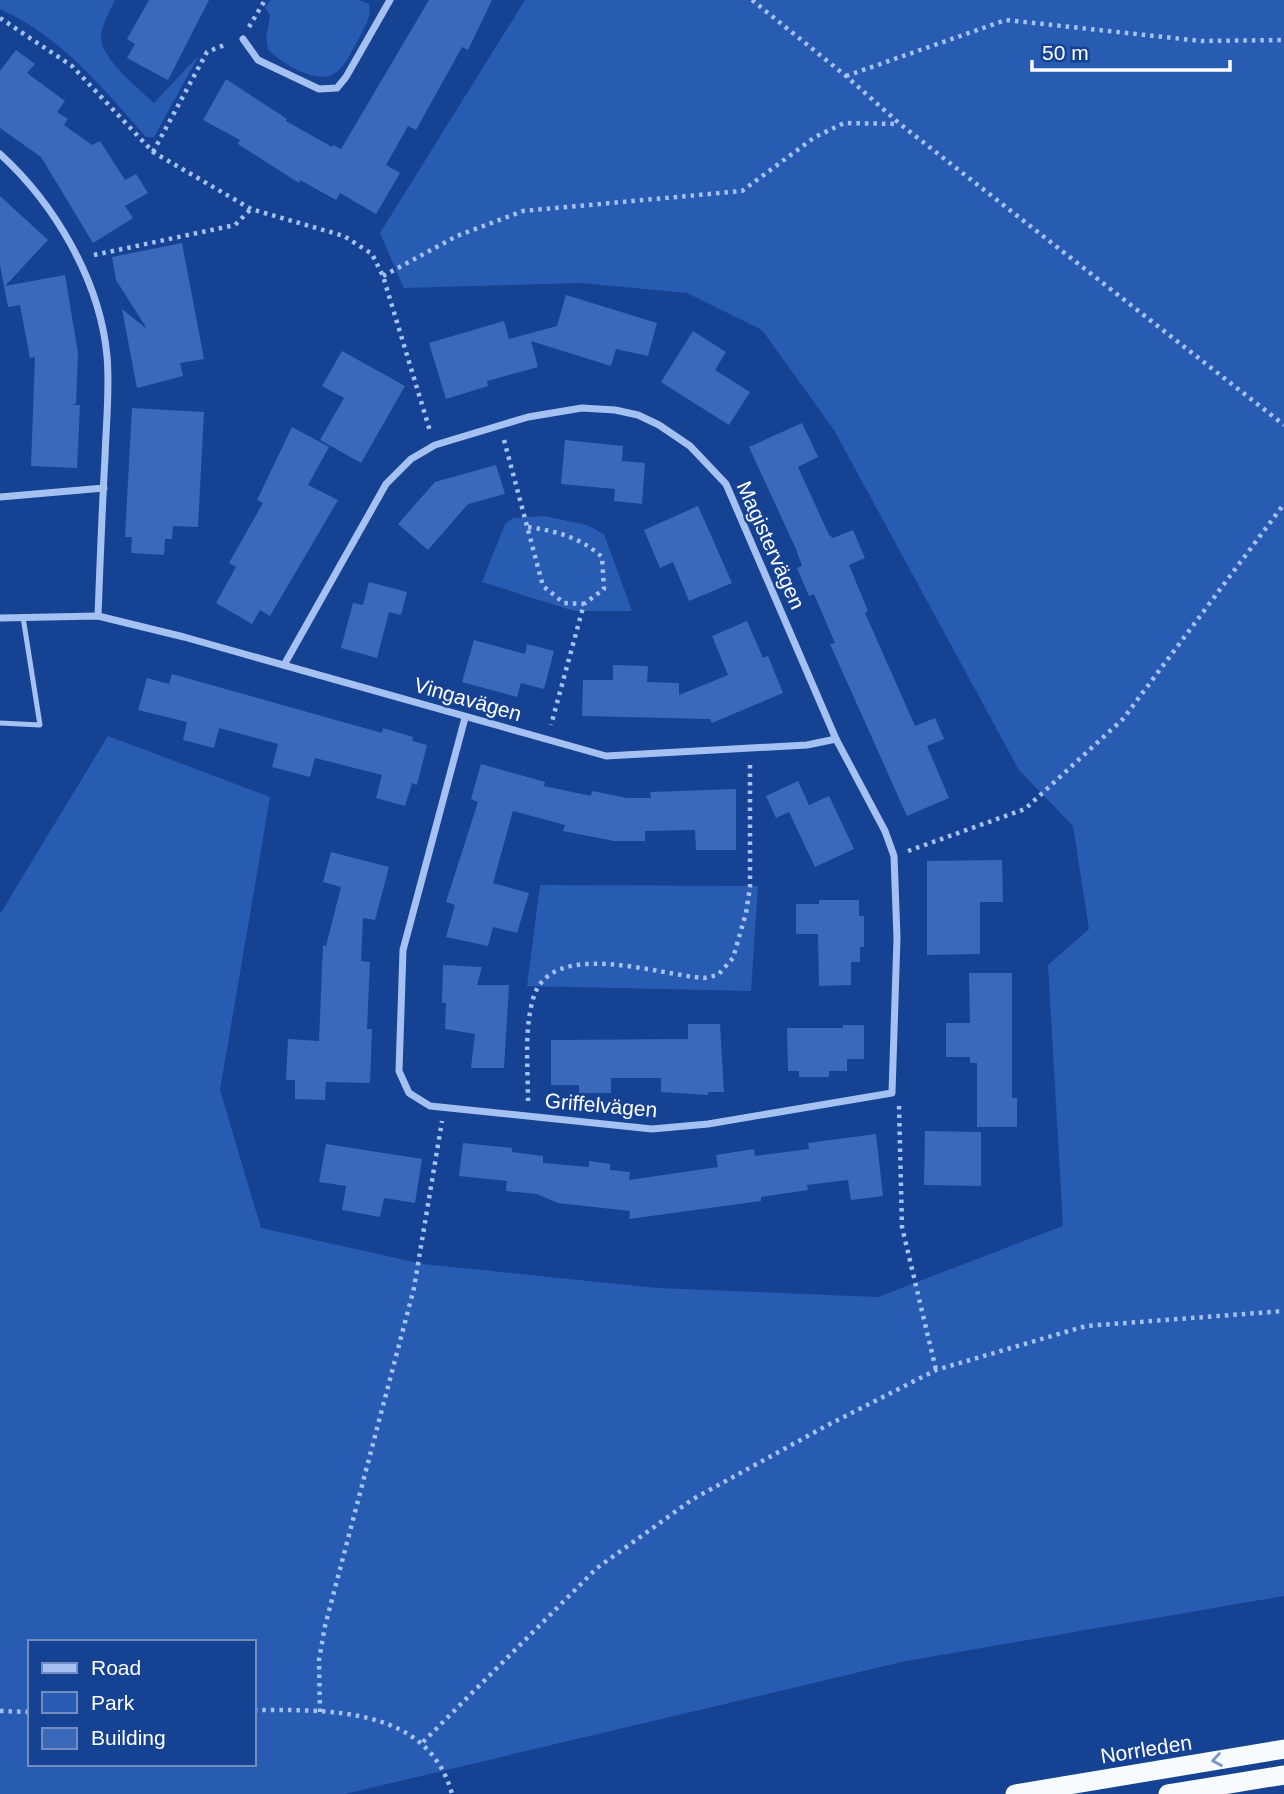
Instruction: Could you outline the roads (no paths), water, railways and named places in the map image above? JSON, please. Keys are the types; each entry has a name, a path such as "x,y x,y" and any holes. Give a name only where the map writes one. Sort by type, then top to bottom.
{"highway":[{"name":"Norrleden","path":"1015,1794 1284,1749"},
{"path":"1168,1794 1284,1776"}],"street":[{"path":"243,38 258,60 319,89 337,88 390,0"},
{"path":"0,154 30,183 50,210 77,258 97,311 107,354 98,616"},
{"name":"Magistervägen","path":"284,664 386,484 411,459 435,445 499,425 572,410 615,410 659,425 711,464 726,484 836,739"},
{"path":"0,497 104,488"},
{"name":"Vingavägen","path":"0,618 98,616 284,664 465,718 607,755 807,745 836,739"},
{"name":"Griffelvägen","path":"465,718 404,950 399,1071 409,1093 430,1106 652,1129 708,1124 892,1093 897,938 894,856 884,831 836,739"}],"lane":[{"path":"0,723 40,725 23,617"}]}
